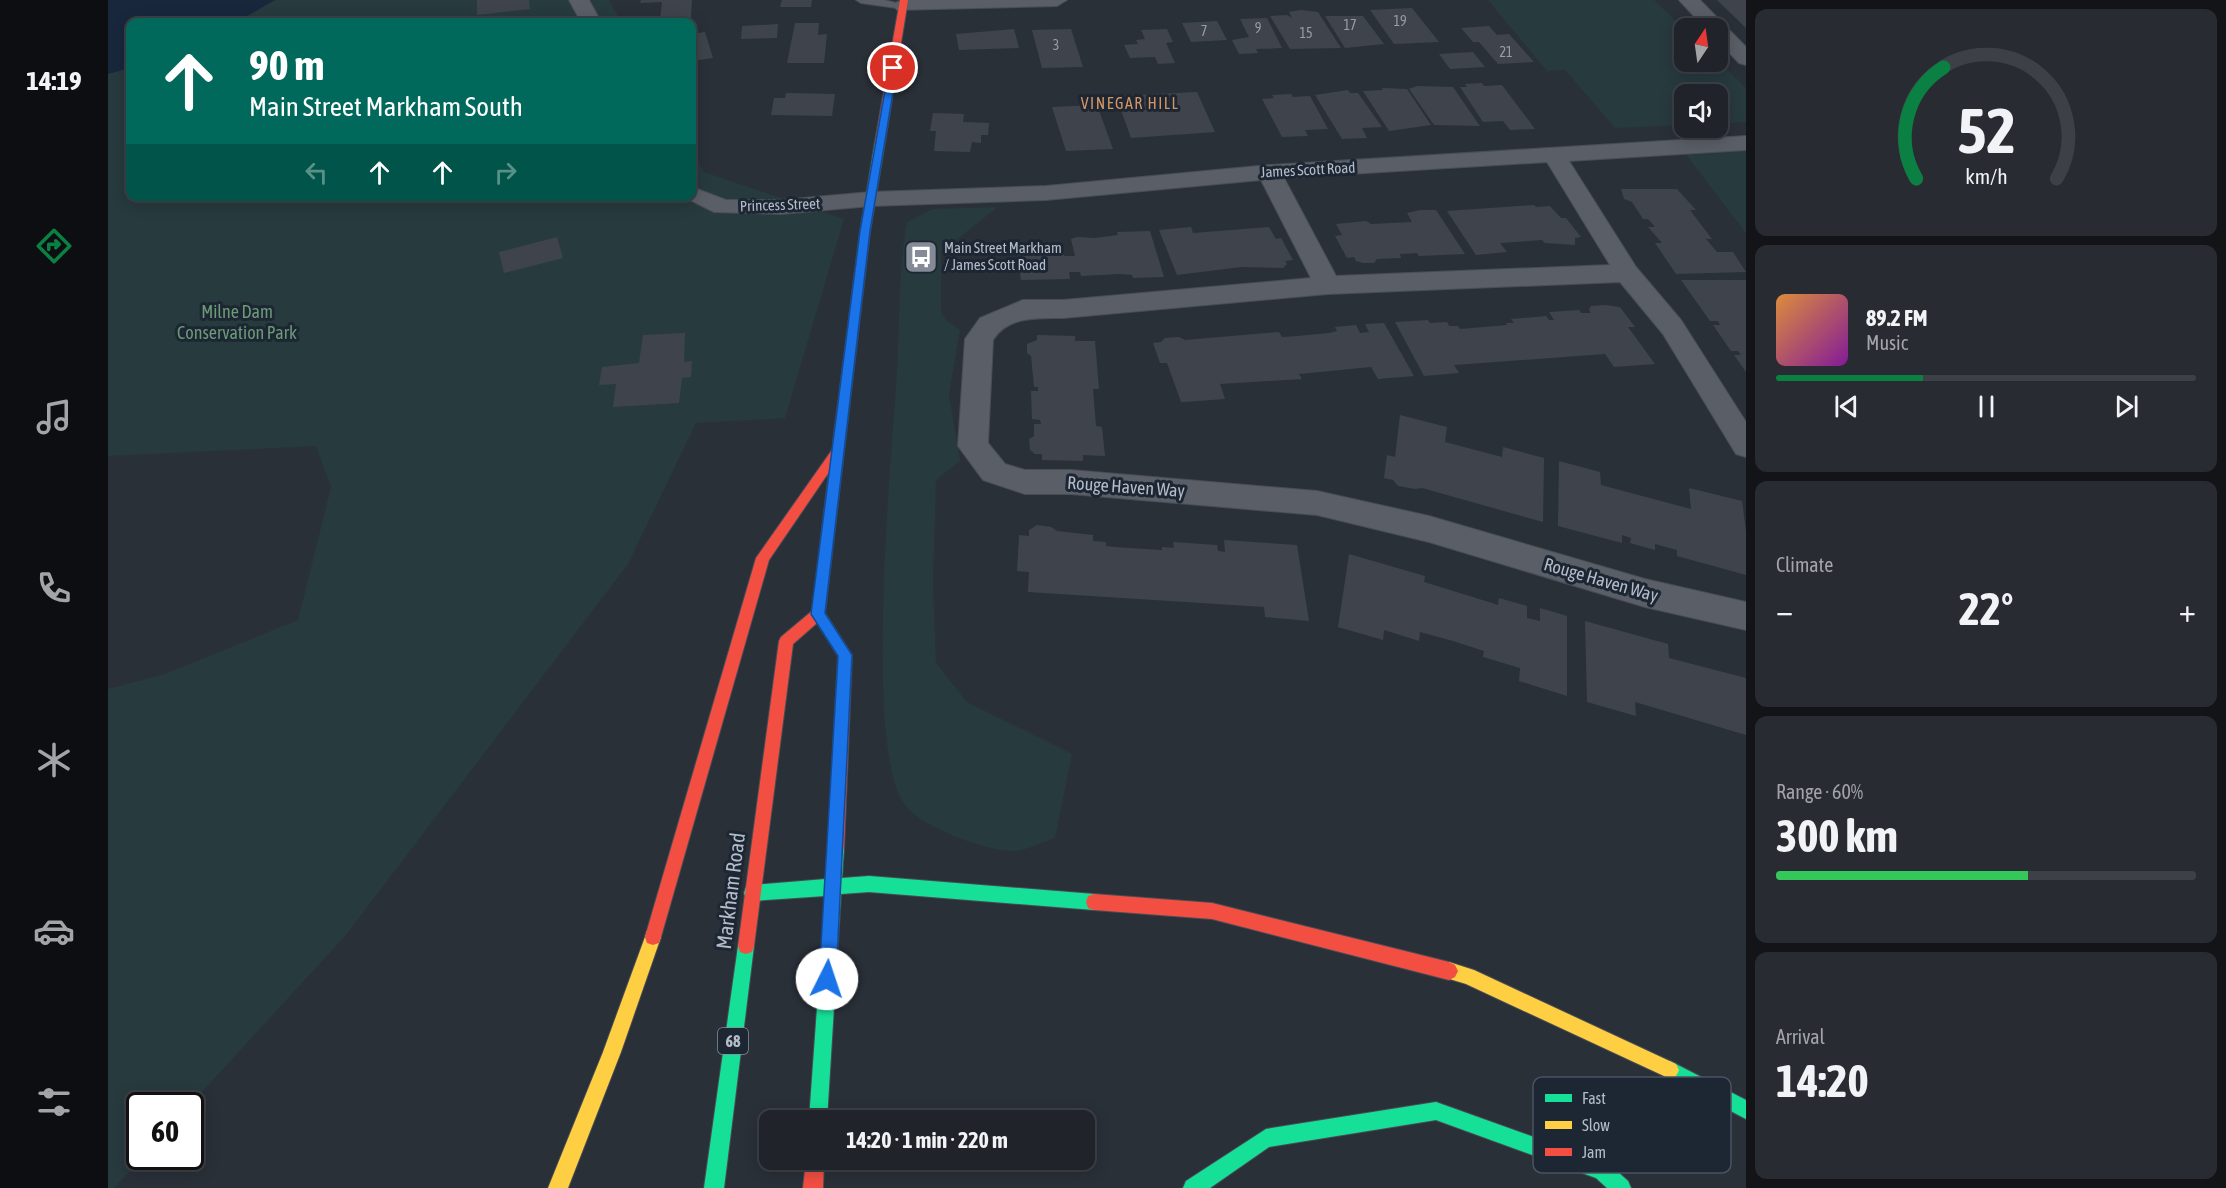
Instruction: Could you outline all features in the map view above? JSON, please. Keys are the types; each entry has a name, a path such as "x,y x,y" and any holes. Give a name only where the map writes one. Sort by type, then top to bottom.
{"main road":[{"path":"819,1110 834,885 845,655 818,614 836,453 870,199 904,3"},
{"path":"558,1188 612,1052 662,913 763,558 836,453"},
{"name":"Markham Road","path":"714,1188 786,641 818,614"},
{"path":"752,893 869,884 1223,914 1468,975 1686,1077"},
{"path":"1731,1101 1746,1110"},
{"path":"1193,1188 1266,1138 1436,1111 1533,1146"},
{"path":"813,1188 814,1170"},
{"path":"1604,1173 1621,1188"}],"street":[{"path":"579,0 589,18"},
{"path":"904,3 1057,0"},
{"path":"1689,0 1706,18"},
{"path":"1728,40 1746,59"},
{"name":"James Scott Road","path":"870,199 928,199 1046,193 1269,172 1746,144"},
{"path":"1555,157 1627,273 1672,327 1746,446"},
{"path":"1269,172 1328,285"},
{"name":"Princess Street","path":"696,196 714,205 726,207 781,207 870,199"},
{"name":"Rouge Haven Way","path":"1627,273 1328,285 1063,309 1023,309 989,324 979,339 973,446 994,472 1025,482 1071,482 1317,503 1429,529 1645,593 1746,616"}],"lane":[{"path":"861,0 904,3"}],"green space":[{"name":"Milne Dam Conservation Park","path":"108,0 609,0 619,18 126,18 126,201 696,201 696,157 704,172 844,219 785,418 696,423 628,564 346,935 202,1092 126,1092 126,1170 131,1170 114,1188 108,1188 108,689 165,674 298,620 331,487 316,446 108,456"},
{"path":"1488,0 1654,0 1674,19 1674,72 1728,71 1746,88 1746,122 1728,123 1728,84 1674,84 1674,125 1615,128 1565,70 1547,71"},
{"path":"1746,143 1746,233 1681,148"},
{"path":"998,207 941,252 941,311 945,319 960,330 949,394 960,461 936,480 933,584 936,663 967,702 1072,754 1055,838 1016,851 999,850 954,836 925,821 905,805 892,774 885,725 883,665 886,530 901,278 907,222 933,209"}],"water":[{"path":"108,0 275,0 244,18 126,18 126,69 108,74"}],"building":[{"path":"477,0 529,0 530,9 477,15"},
{"path":"641,0 692,0 691,18 660,18 662,2 640,3"},
{"path":"782,0 812,0 811,7 780,7"},
{"path":"1717,0 1746,0 1746,28"},
{"path":"1412,8 1439,42 1394,44 1370,10"},
{"path":"1301,10 1318,12 1341,48 1290,49 1270,16 1287,15 1292,18 1289,12"},
{"path":"1325,16 1363,16 1384,44 1345,48"},
{"path":"1267,18 1282,48 1256,49 1258,53 1239,54 1232,40 1249,37 1240,19"},
{"path":"1217,21 1227,40 1191,42 1182,23"},
{"path":"795,23 819,23 818,35 827,34 824,63 787,63"},
{"path":"778,24 777,38 741,39 742,26"},
{"path":"1489,26 1497,35 1509,34 1534,62 1498,64 1479,42 1473,42 1461,28"},
{"path":"1014,29 1019,48 959,50 956,34"},
{"path":"1071,29 1083,67 1042,68 1032,30"},
{"path":"1167,29 1173,42 1166,43 1175,63 1158,64 1155,57 1130,58 1124,45 1138,44 1136,40 1145,39 1141,30"},
{"path":"705,32 713,58 696,60 696,33"},
{"path":"1473,52 1485,67 1450,69 1439,54"},
{"path":"1482,83 1484,86 1502,85 1535,129 1510,130 1503,121 1483,122 1460,87 1467,87 1465,84"},
{"path":"1417,86 1453,87 1480,126 1434,125 1409,89"},
{"path":"1382,88 1407,89 1431,125 1389,131 1363,91 1383,90"},
{"path":"1348,90 1350,93 1358,93 1382,127 1362,128 1367,138 1342,139 1315,95"},
{"path":"1197,92 1215,132 1131,138 1116,96"},
{"path":"786,93 835,94 832,116 771,115 774,98 785,98"},
{"path":"1291,94 1293,97 1310,96 1328,129 1305,130 1308,136 1282,137 1262,99 1274,98 1272,95"},
{"path":"1097,105 1113,149 1066,151 1052,107"},
{"path":"933,113 964,114 963,122 989,123 988,135 981,135 981,143 972,142 970,152 934,151 936,131 930,131"},
{"path":"1621,189 1677,189 1696,210 1690,210 1712,239 1706,239 1717,252 1733,252 1746,272 1676,274 1655,243 1662,243 1648,227 1655,227 1648,219 1643,219 1632,202 1624,199"},
{"path":"1534,205 1536,207 1550,206 1561,218 1566,218 1581,237 1575,238 1575,245 1545,243 1542,240 1500,243 1507,252 1476,255 1447,211"},
{"path":"1436,210 1465,254 1419,256 1417,253 1400,254 1401,258 1377,259 1374,263 1363,263 1356,261 1354,257 1347,258 1335,236 1342,235 1336,224 1366,221 1371,224 1412,222 1407,213"},
{"path":"1191,227 1193,233 1269,227 1276,239 1281,238 1293,260 1285,261 1287,264 1283,268 1241,267 1177,275 1159,230"},
{"path":"1150,231 1164,277 1133,278 1132,275 1119,274 1081,276 1080,272 1069,272 1070,279 1021,280 1016,252 1019,250 1062,248 1064,256 1075,256 1071,239 1077,237 1095,238 1118,235 1117,232"},
{"path":"557,237 563,258 504,273 499,252"},
{"path":"1681,280 1746,280 1746,372 1734,355 1741,355 1738,351 1731,351 1713,325 1720,325 1718,321 1710,321"},
{"path":"1591,306 1620,307 1635,327 1628,327 1655,364 1614,367 1605,354 1454,365 1459,373 1424,376 1395,322 1428,320 1430,323 1447,322 1449,326 1458,326 1460,329 1507,325 1506,323 1514,323 1511,319 1546,316 1549,320 1554,320 1549,312 1579,310 1581,313 1591,313 1589,310"},
{"path":"1384,323 1414,376 1378,379 1371,367 1299,374 1302,379 1220,384 1225,399 1181,402 1167,363 1160,363 1153,343 1161,342 1165,338 1179,337 1185,340 1279,332 1282,337 1297,336 1329,333 1337,331 1335,327 1356,325 1360,333 1369,332 1365,324"},
{"path":"685,333 684,362 692,361 691,377 682,378 679,403 613,407 616,384 599,385 602,367 639,363 643,335"},
{"path":"1037,335 1075,336 1075,341 1095,341 1099,389 1093,389 1096,426 1102,427 1105,456 1083,455 1083,461 1042,460 1042,454 1035,454 1030,450 1029,439 1034,436 1034,424 1041,424 1040,420 1032,419 1031,391 1038,391 1038,387 1034,387 1031,356 1027,353 1027,344 1037,340"},
{"path":"1400,415 1447,427 1445,442 1502,457 1503,447 1544,458 1543,522 1422,488 1398,486 1393,480 1384,478 1387,455 1395,457"},
{"path":"1559,461 1600,472 1601,485 1691,509 1689,488 1742,501 1746,531 1746,575 1677,556 1677,550 1655,544 1655,550 1630,543 1631,538 1622,535 1622,543 1558,526"},
{"path":"1037,525 1051,527 1057,531 1093,535 1093,541 1106,542 1106,546 1114,547 1162,550 1162,547 1174,548 1173,542 1217,545 1218,551 1225,552 1224,540 1297,545 1309,621 1265,617 1264,607 1028,592 1029,572 1017,571 1019,535 1029,536 1029,530"},
{"path":"1349,554 1425,576 1424,582 1498,605 1499,598 1527,606 1527,618 1540,621 1540,608 1567,616 1567,696 1519,681 1520,668 1483,657 1484,651 1453,641 1420,632 1419,641 1384,630 1383,640 1338,627"},
{"path":"1585,621 1668,644 1669,658 1746,678 1746,735 1635,702 1636,716 1587,702"}],"traffic: fast":[{"path":"839,443 865,232 880,142"},
{"path":"819,1110 836,848"},
{"path":"752,893 869,884 1094,902"},
{"path":"714,1188 746,946"},
{"path":"1670,1070 1683,1077"},
{"path":"1731,1102 1746,1110"},
{"path":"1193,1188 1266,1138 1436,1111 1533,1146"},
{"path":"1604,1173 1621,1188"}],"traffic: slow":[{"path":"558,1188 612,1052 653,937"},
{"path":"1449,971 1468,976 1670,1070"}],"traffic: jam":[{"path":"880,142 904,0"},
{"path":"836,848 845,655 818,614 839,443"},
{"path":"653,937 763,558 836,453"},
{"path":"746,946 786,641 818,614"},
{"path":"1094,902 1212,911 1449,971"},
{"path":"813,1188 814,1170"}],"place":[{"name":"Main Street Markham / James Scott Road","path":"921,257"}],"district":[{"name":"VINEGAR HILL","path":"1130,103"}],"route":[{"path":"827,979 845,655 818,614 865,231 893,68"}]}
